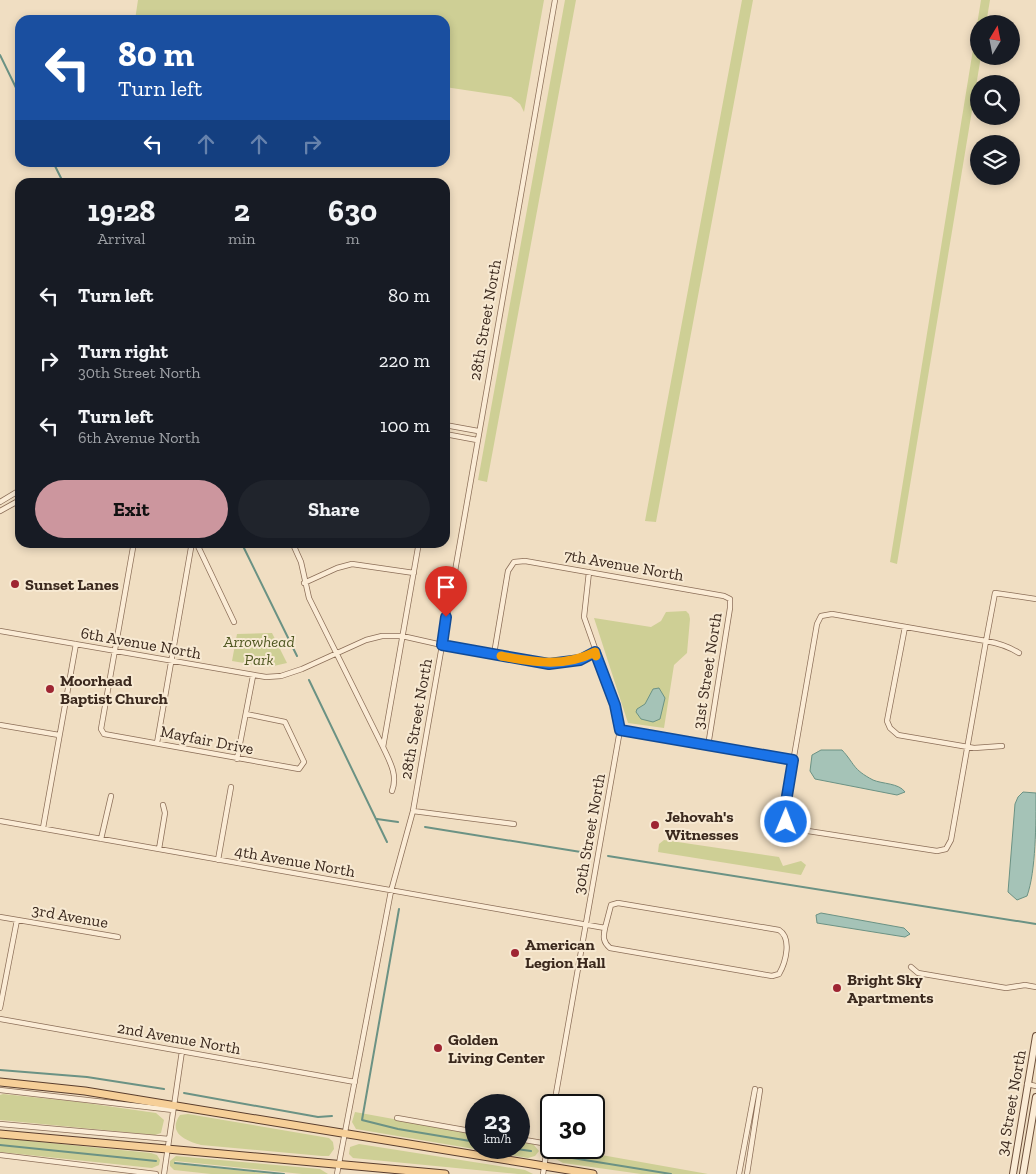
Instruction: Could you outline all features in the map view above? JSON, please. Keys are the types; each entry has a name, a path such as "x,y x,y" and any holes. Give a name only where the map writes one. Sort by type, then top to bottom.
{"main road":[{"name":"34 Street North","path":"1013,1174 1036,1036"},
{"path":"0,1082 84,1091 174,1108 593,1174"},
{"path":"1023,1174 1036,1097"},
{"path":"0,1134 446,1174"}],"street":[{"name":"28th Street North","path":"337,1174 391,891 413,811 478,431 555,0"},
{"path":"450,427 478,431"},
{"path":"450,435 477,440"},
{"path":"0,502 15,493"},
{"path":"0,511 15,503"},
{"name":"Mayfair Drive","path":"133,548 101,729 104,734 299,769 304,762 285,722 246,714"},
{"path":"157,743 191,548"},
{"path":"199,548 234,622"},
{"path":"295,548 301,562 304,583 336,654 393,767 396,781 392,791"},
{"path":"383,747 418,548"},
{"name":"7th Avenue North","path":"494,654 508,571 514,562 524,561 718,594 730,599"},
{"path":"304,583 337,568 352,564 414,574"},
{"name":"30th Street North","path":"556,1094 620,730 615,705 584,617 589,572"},
{"path":"1019,653 1003,644 986,641 905,627 832,614 821,616 817,624 793,760 784,814 786,822 795,828 937,851 946,849 951,840 967,747 986,641 995,593 1036,599"},
{"name":"31st Street North","path":"708,746 730,599"},
{"path":"905,627 887,721 890,728 898,735 967,747 1002,746"},
{"name":"6th Avenue North","path":"0,631 253,676 281,676 366,640 382,636 402,636 549,664 580,660 595,652"},
{"path":"43,828 76,644"},
{"path":"237,759 253,676"},
{"path":"0,724 59,735"},
{"path":"620,730 793,760"},
{"path":"218,860 231,787"},
{"path":"101,839 111,796"},
{"path":"159,849 165,813 163,805"},
{"path":"413,811 514,824"},
{"name":"4th Avenue North","path":"0,821 605,928"},
{"path":"618,904 779,930 785,933 788,940 783,968 779,974 772,976 610,948 603,938 605,928 611,905 618,904"},
{"name":"3rd Avenue","path":"0,917 118,938"},
{"path":"0,1008 17,920"},
{"path":"911,967 918,973 1006,988 1025,984 1036,986"},
{"name":"2nd Avenue North","path":"0,1019 354,1082"},
{"path":"164,1174 182,1051"},
{"path":"1027,1084 1036,1086"},
{"path":"0,1090 174,1108"},
{"path":"739,1174 757,1090 747,1174"},
{"path":"398,1118 465,1130"},
{"path":"0,1124 169,1139"},
{"path":"0,1155 156,1174"},
{"path":"543,1174 545,1159"}],"green space":[{"path":"138,0 544,0 524,112 520,104 511,97 450,88 450,15 136,15"},
{"path":"565,0 576,0 487,482 478,480"},
{"path":"742,0 753,0 656,522 645,521"},
{"path":"981,0 990,0 988,15 979,15"},
{"path":"970,65 980,65 978,75 970,75 970,123 897,564 890,562"},
{"path":"686,611 690,619 687,653 674,665 664,728 628,723 594,618 651,627 661,621 666,612"},
{"name":"Arrowhead Park","path":"272,633 287,663 269,667 232,661 237,634"},
{"path":"664,840 779,857 783,866 801,861 806,865 801,875 658,852 659,844"},
{"path":"0,1095 156,1113 164,1120 161,1133 155,1135 0,1120"},
{"path":"355,1112 465,1132 465,1147 356,1129 352,1122"},
{"path":"188,1114 329,1138 333,1142 334,1149 329,1156 322,1156 201,1145 184,1138 177,1131 177,1121 180,1115"},
{"path":"0,1138 151,1153 157,1155 160,1160 159,1165 152,1168 0,1152"},
{"path":"359,1144 525,1170 533,1174 353,1158 349,1154 350,1147"},
{"path":"530,1144 533,1144 539,1151 535,1156 530,1157"},
{"path":"176,1156 320,1169 328,1174 302,1174 175,1161 175,1164 272,1174 211,1174 174,1170 170,1166 170,1161"},
{"path":"605,1156 708,1174 641,1174 563,1163 556,1159 605,1159"}],"shaded area":[{"path":"659,688 665,698 660,719 653,722 641,719 636,712 637,709 645,704 653,689"},
{"path":"821,750 842,750 857,769 866,776 873,780 899,787 905,792 897,795 815,779 810,771 812,755"},
{"path":"1023,792 1036,793 1035,846 1027,896 1017,900 1008,892 1015,804"},
{"path":"821,913 904,928 910,934 905,937 817,923 816,915"}],"waterway":[{"path":"0,55 15,86"},
{"path":"56,167 61,178"},
{"path":"244,548 297,656"},
{"path":"309,680 387,842"},
{"path":"377,819 398,822"},
{"path":"425,827 587,853"},
{"path":"608,856 1036,924"},
{"path":"399,909 362,1120 398,1129 465,1140"},
{"path":"0,1070 87,1077 164,1089"},
{"path":"184,1093 318,1117 332,1116"},
{"path":"0,1145 156,1161"},
{"path":"578,1159 671,1174"},
{"path":"175,1163 284,1174"}],"slow traffic":[{"path":"501,656 549,664 561,664 580,660 595,652 596,656"}],"place":[{"name":"Sunset Lanes","path":"15,584"},
{"name":"Moorhead Baptist Church","path":"50,689"},
{"name":"Jehovah's Witnesses","path":"655,825"},
{"name":"American Legion Hall","path":"515,953"},
{"name":"Bright Sky Apartments","path":"837,988"},
{"name":"Golden Living Center","path":"438,1048"}],"route":[{"path":"446,617 442,645 549,664 561,664 580,660 595,652 615,705 620,730 793,760 784,814 786,822"}]}
